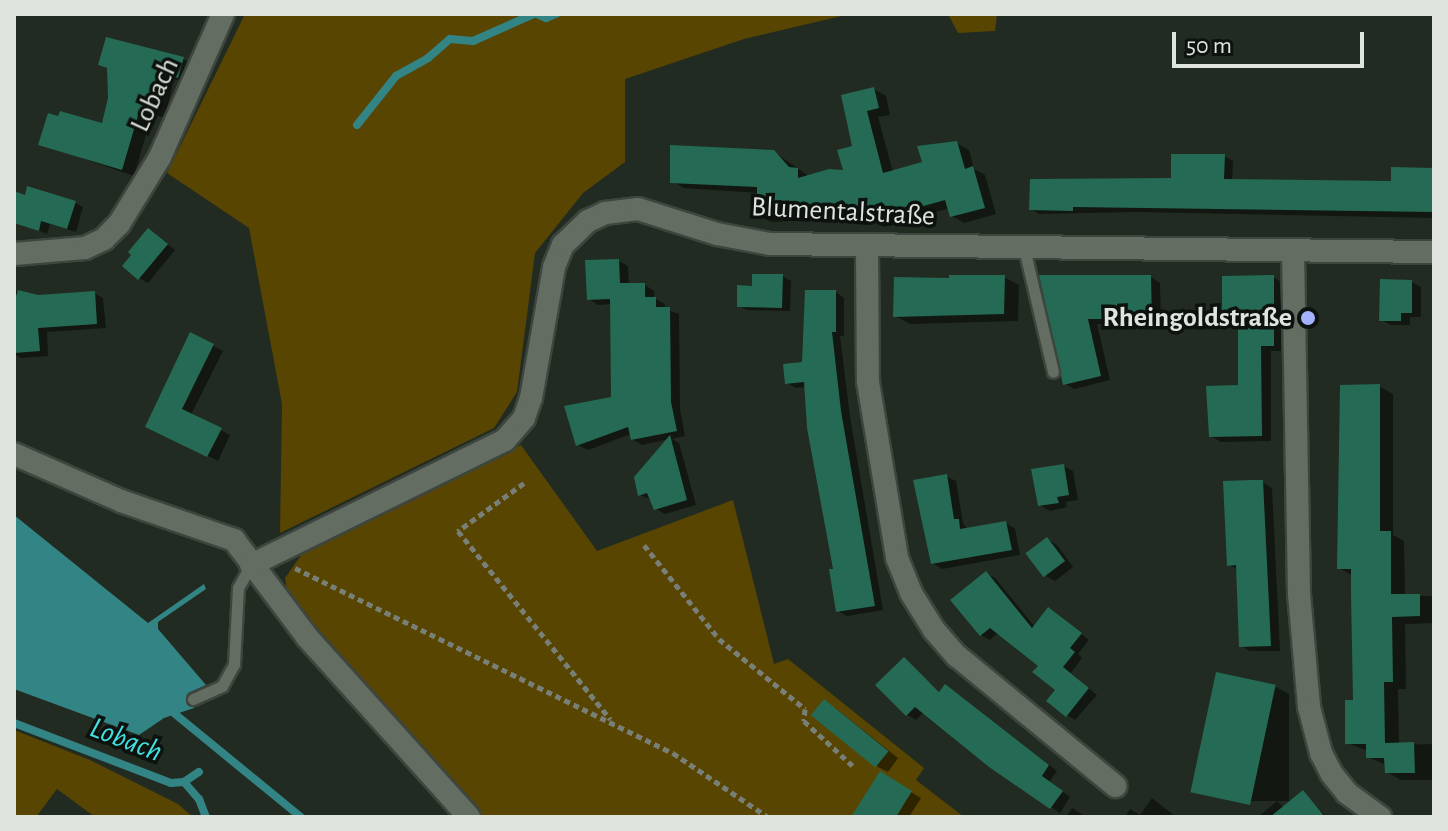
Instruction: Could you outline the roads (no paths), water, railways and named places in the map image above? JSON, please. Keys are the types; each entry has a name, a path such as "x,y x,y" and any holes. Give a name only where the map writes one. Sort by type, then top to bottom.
{"street":[{"name":"Lobach","path":"14,254 85,248 104,239 119,224 160,157 223,14"},
{"name":"Blumentalstraße","path":"251,565 505,440 524,418 531,398 554,267 563,245 588,221 620,209 638,209 717,234 770,244 1434,252"},
{"path":"867,247 868,382 897,558 911,593 934,630 957,656 1115,786"},
{"path":"1293,250 1299,594 1309,707 1321,753 1331,773 1347,793 1380,817"},
{"path":"14,454 121,501 234,540 317,649 469,817"}],"lane":[{"path":"1024,248 1053,372"},
{"path":"193,699 222,686 234,664 238,588 251,565"}],"water":[{"path":"14,515 148,623 204,584 206,589 158,622 158,629 206,685 188,693 194,708 164,718 139,735 14,689"}],"waterway":[{"path":"357,125 396,76 428,58 450,39 473,41 534,14"},
{"path":"537,14 546,18 556,14"},
{"path":"175,714 301,817"},
{"name":"Lobach","path":"14,723 171,783 184,782 199,799 206,817"},
{"path":"184,782 199,772"}],"place":[{"name":"Rheingoldstraße","path":"1308,318"}]}
